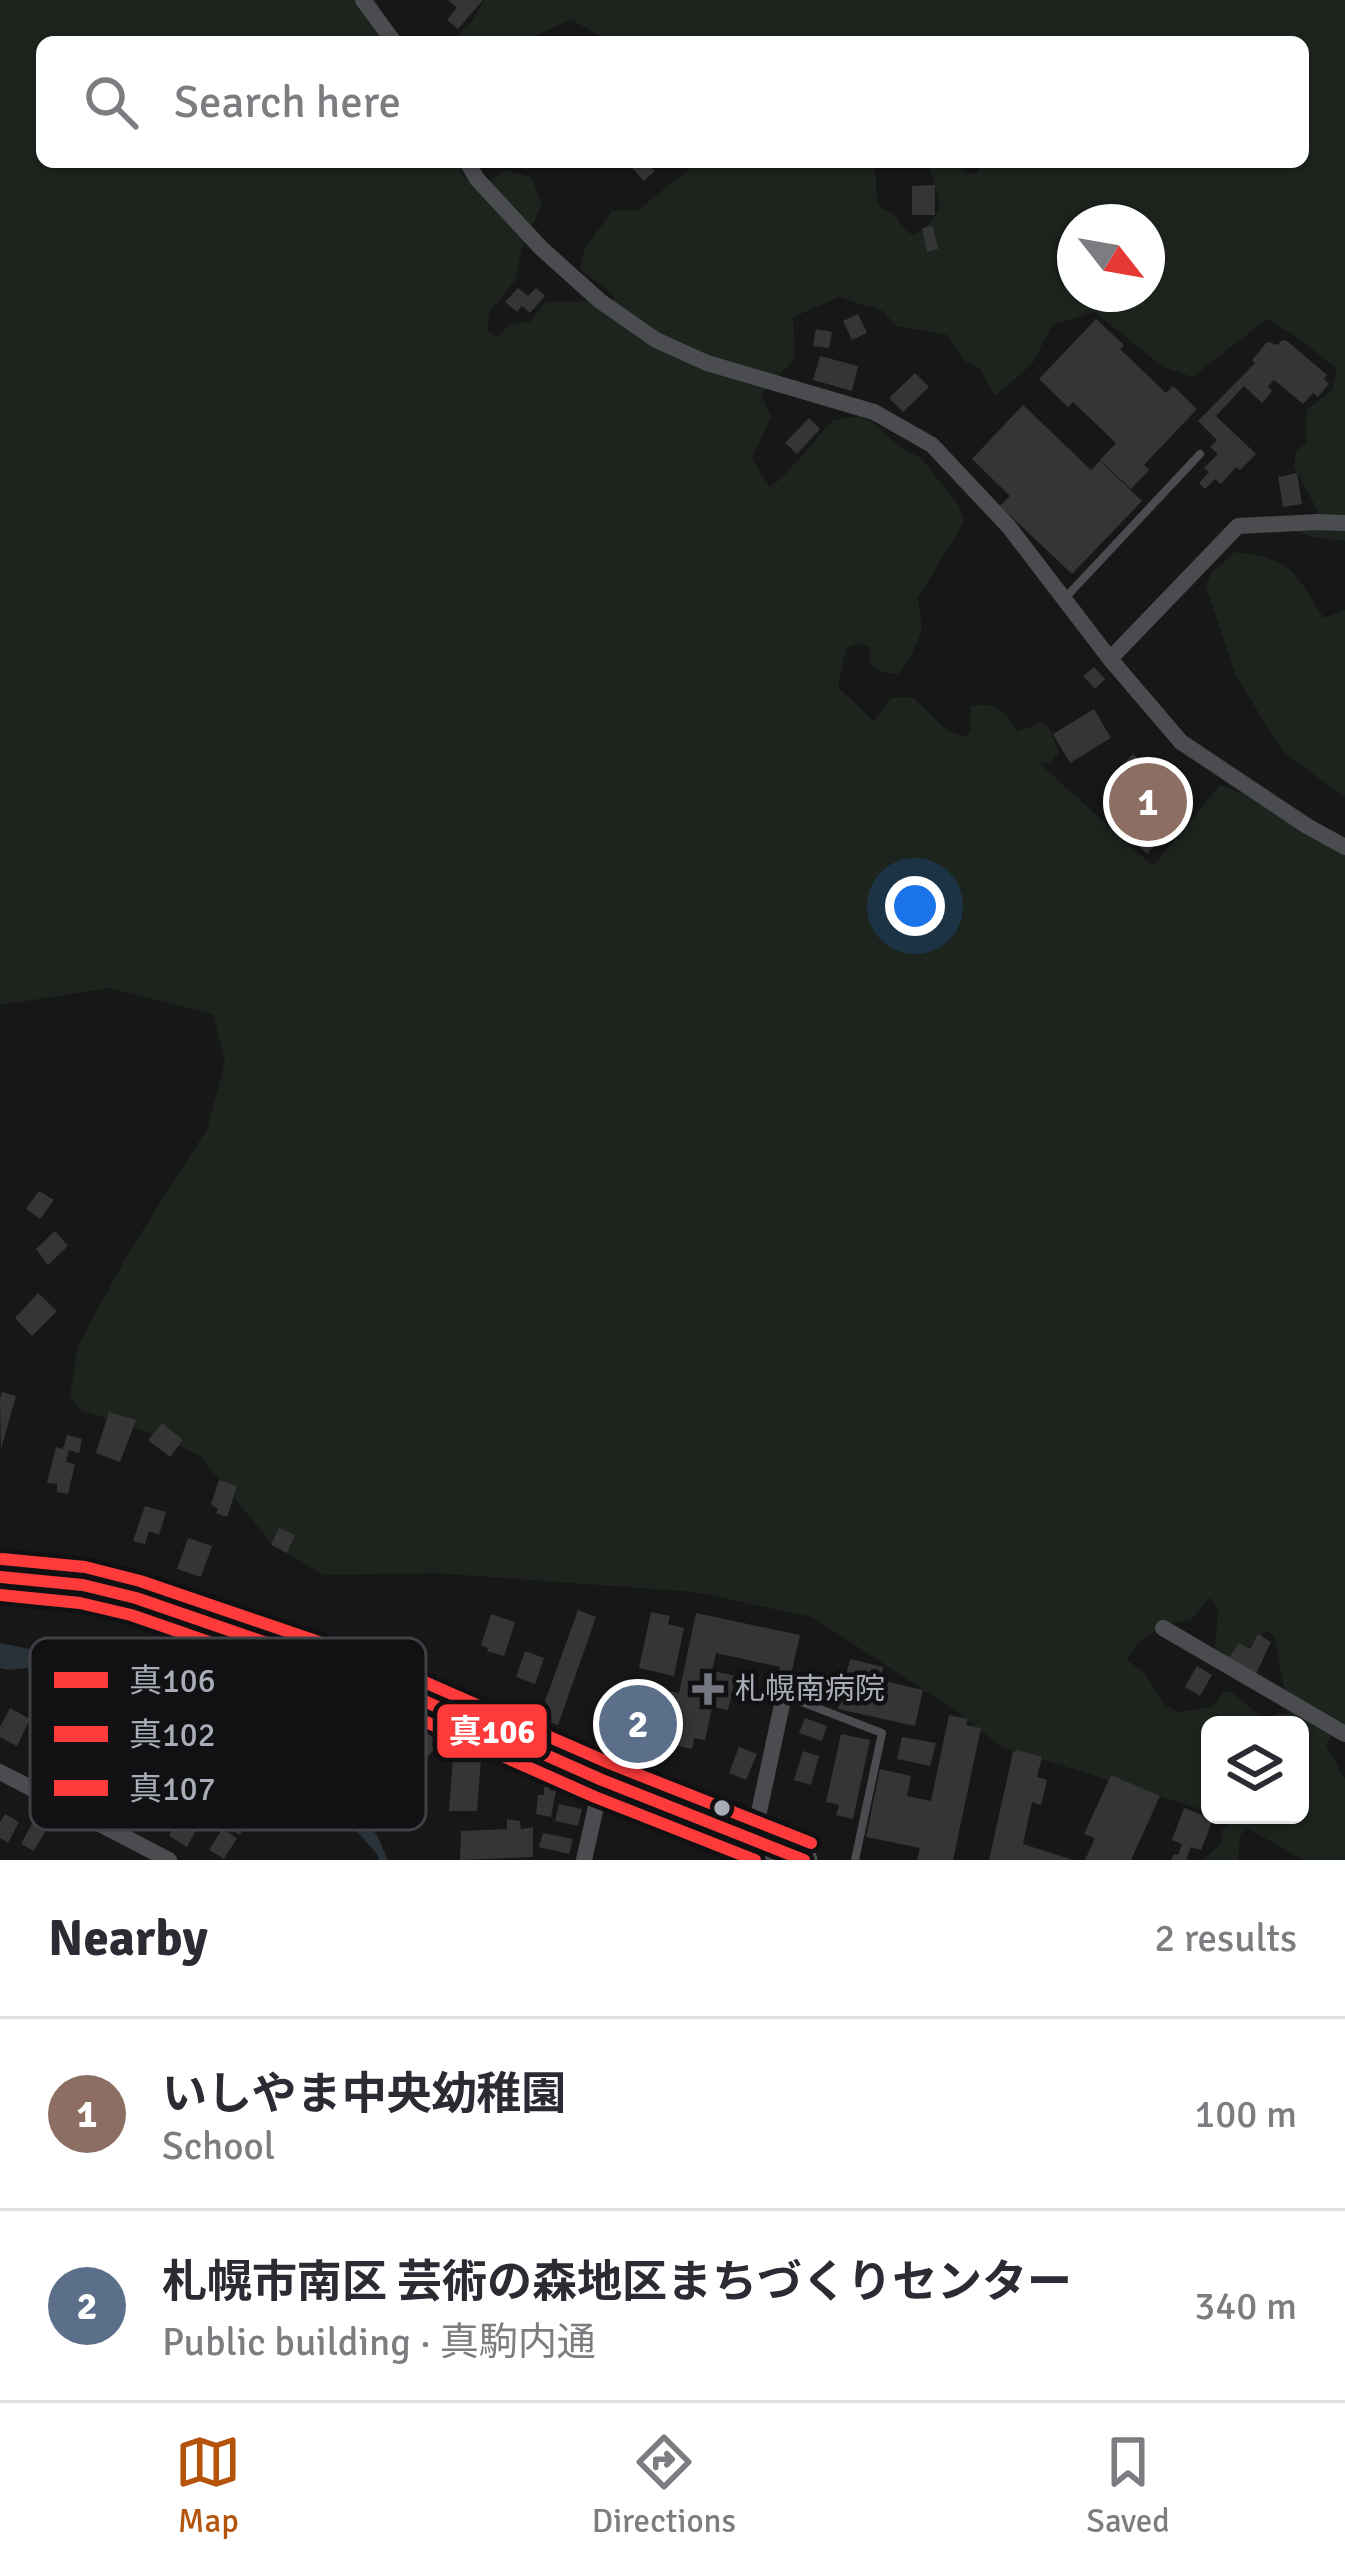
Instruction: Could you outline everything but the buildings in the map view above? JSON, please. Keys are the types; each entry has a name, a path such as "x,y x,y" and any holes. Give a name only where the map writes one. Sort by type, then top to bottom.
{"highway":[{"path":"0,1577 82,1585 136,1598 250,1638"},
{"path":"426,1702 791,1858"}],"street":[{"path":"363,0 390,36"},
{"path":"471,168 541,248 601,301 656,340 707,363 874,412 932,445 1009,527 1181,742 1345,847"},
{"path":"1111,659 1238,526 1345,524"},
{"path":"1163,1628 1345,1734"},
{"path":"753,1840 784,1695"},
{"path":"0,1772 30,1788"},
{"path":"584,1860 602,1780"},
{"path":"111,1830 169,1860"}],"lane":[{"path":"1065,598 1200,454"},
{"path":"784,1695 882,1733 854,1860"}],"shaded area":[{"path":"0,0 376,0 394,36 36,36 36,168 460,168 476,189 506,170 531,177 542,203 521,251 516,279 489,313 487,330 498,337 510,324 530,322 545,302 590,301 614,317 613,294 580,269 584,250 612,211 638,210 690,168 875,168 877,202 914,235 938,210 930,168 961,168 977,174 980,168 1309,168 1309,36 599,36 571,19 536,36 456,36 470,24 484,0 1345,0 1345,541 1295,531 1320,515 1294,467 1296,451 1306,443 1307,410 1332,390 1337,369 1267,319 1192,377 1163,367 1095,312 1052,325 1032,364 995,396 980,369 963,360 948,335 896,326 883,311 839,297 793,317 795,358 761,395 771,417 752,459 770,487 833,420 860,416 921,458 959,506 964,522 918,598 922,631 898,674 870,664 869,647 846,648 838,687 873,721 891,698 912,697 948,731 967,737 971,707 979,705 999,709 1017,732 1040,723 1049,727 1059,752 1050,763 1038,762 1153,866 1220,785 1249,796 1345,853 1345,1730 1336,1728 1326,1746 1345,1779 1345,1860 1303,1860 1248,1828 1240,1836 1238,1860 1204,1860 1222,1842 1222,1830 1230,1824 1309,1824 1309,1716 1273,1716 1286,1714 1291,1697 1285,1692 1274,1636 1266,1631 1230,1663 1215,1646 1218,1611 1211,1597 1190,1620 1146,1637 1127,1660 1145,1673 1164,1705 1178,1712 1213,1707 1224,1691 1260,1716 1201,1716 1201,1809 1000,1746 956,1711 812,1617 694,1592 435,1573 324,1575 273,1545 199,1455 80,1410 70,1396 78,1345 129,1252 207,1129 225,1062 213,1014 109,988 0,1005"},
{"path":"1235,552 1269,559 1290,570 1324,618 1345,610 1345,797 1283,752 1236,676 1206,587 1211,573"},
{"path":"0,1643 30,1649 30,1668 0,1668"},
{"path":"356,1830 372,1830 377,1835 388,1860 379,1860"}],"transit line":[{"name":"真107","path":"2,1559 85,1567 140,1581 307,1638"},
{"name":"真106","path":"0,1577 83,1585 252,1638"},
{"name":"真102","path":"0,1595 80,1603 197,1638"},
{"name":"真107","path":"426,1683 609,1763 811,1843"},
{"name":"真106","path":"426,1702 602,1780 804,1860"},
{"name":"真102","path":"426,1722 595,1797 755,1860"}],"place":[{"name":"いしやま中央幼稚園","path":"1148,802"},
{"name":"札幌南病院","path":"708,1689"},
{"name":"札幌市南区 芸術の森地区まちづくりセンター","path":"638,1724"}]}
